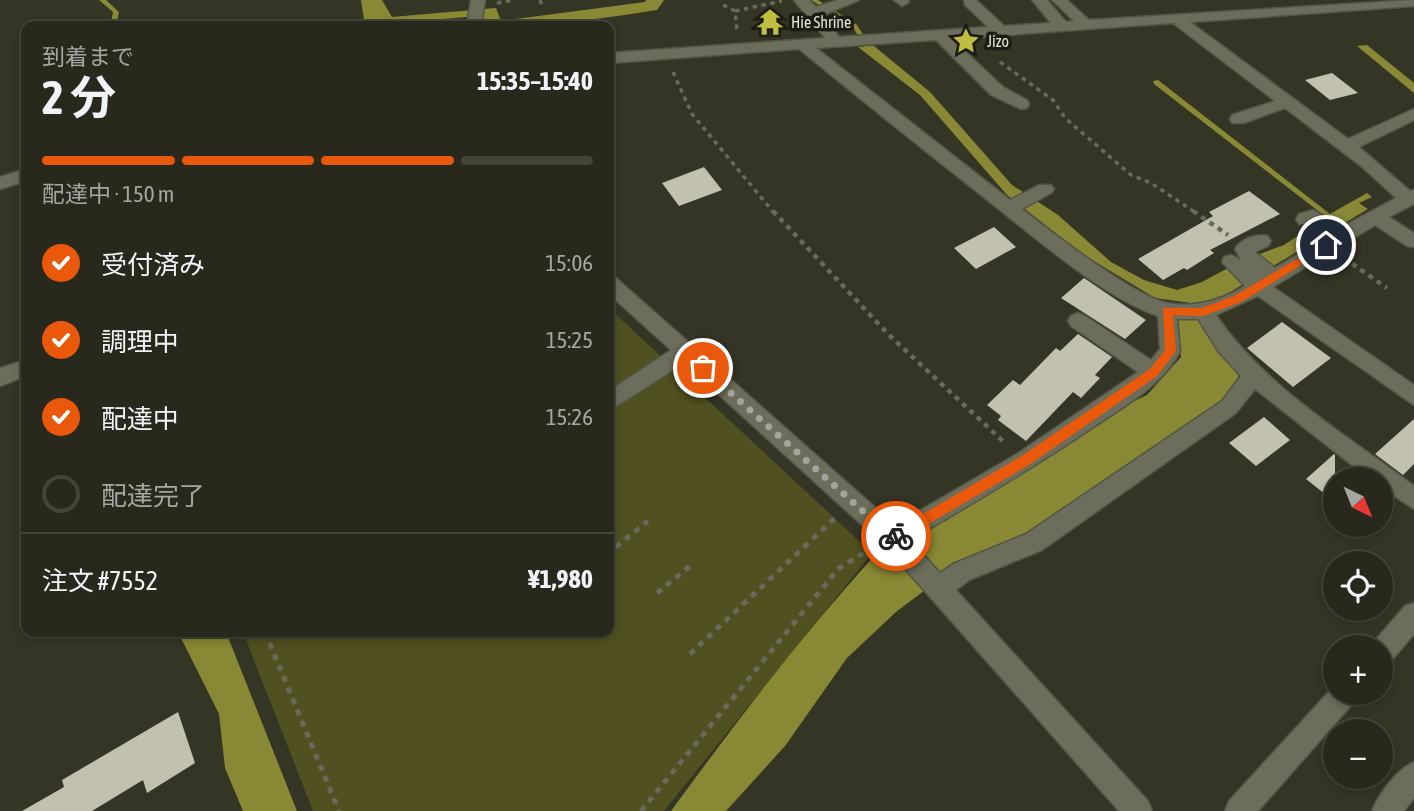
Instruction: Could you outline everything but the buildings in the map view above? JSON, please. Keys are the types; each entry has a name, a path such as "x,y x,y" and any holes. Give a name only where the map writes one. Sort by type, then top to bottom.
{"street":[{"path":"475,21 478,0"},
{"path":"801,0 822,10 835,42"},
{"path":"822,10 852,0"},
{"path":"1039,0 1063,27"},
{"path":"1059,0 1086,25"},
{"path":"970,2 999,30"},
{"path":"614,58 1177,19 1326,3 1414,2"},
{"path":"803,45 1013,207 1039,232 1125,292 1146,304 1167,311 1203,312 1238,299 1324,229 1375,216 1411,198 1177,19"},
{"path":"940,34 997,90 1021,104"},
{"path":"1238,119 1287,102"},
{"path":"1346,147 1413,114"},
{"path":"0,183 21,177"},
{"path":"1013,207 1042,191"},
{"path":"1375,216 1413,241"},
{"path":"1262,241 1241,256 1264,280 1414,396"},
{"path":"614,288 893,538 1138,811"},
{"path":"893,538 1025,461 1153,372 1170,351 1167,311"},
{"path":"1203,312 1226,346 1254,376 1414,499"},
{"path":"1078,321 1153,372"},
{"path":"614,399 684,352"},
{"path":"0,377 21,370"},
{"path":"940,588 961,572 1034,542 1229,407 1254,376"},
{"path":"1393,639 1414,615"},
{"path":"1239,811 1334,705"},
{"path":"1386,811 1414,776"}],"path":[{"path":"540,0 541,6"},
{"path":"723,5 735,11 786,0"},
{"path":"735,11 739,49"},
{"path":"968,34 988,54 1053,100 1065,118 1131,175 1151,183 1241,244 1241,256"},
{"path":"665,55 692,114 784,225 888,334 1025,461"},
{"path":"1324,229 1387,288"},
{"path":"690,654 852,502"},
{"path":"616,547 648,521"},
{"path":"641,811 838,569 868,549 893,538"},
{"path":"657,593 690,566"},
{"path":"267,637 339,811"}],"shaded area":[{"path":"361,0 382,0 392,17 496,8 501,21 481,21 481,18 466,17 421,21 364,21"},
{"path":"646,0 664,0 657,10 578,21 501,21"},
{"path":"1367,45 1414,83 1414,93 1357,46"},
{"path":"874,46 930,92 1012,185 1058,215 1111,262 1144,280 1177,290 1202,282 1243,260 1284,245 1326,217 1153,81 1158,80 1330,214 1367,193 1372,197 1359,203 1368,209 1222,297 1198,304 1155,298 1082,254 1007,195 920,95 858,47"},
{"path":"614,313 872,553 664,811 313,811 245,637 614,637"},
{"path":"1189,315 1198,316 1239,371 1237,383 1229,395 1193,425 1034,531 962,562 896,612 847,658 785,746 726,811 671,811 770,680 876,554 884,552 1119,408 1147,395 1181,357 1176,322"},
{"path":"180,637 228,637 297,811 243,811 225,768 219,714"}],"waterway":[{"path":"102,0 116,12 114,21"},
{"path":"814,0 855,26 874,54"}],"way so far":[{"path":"703,368 893,538 896,536"}],"place":[{"name":"Hie Shrine","path":"770,22"},
{"name":"Jizo","path":"966,41"}],"route":[{"path":"896,536 1025,461 1115,401 1153,372 1170,351 1167,311 1203,312 1238,299 1326,245"}]}
